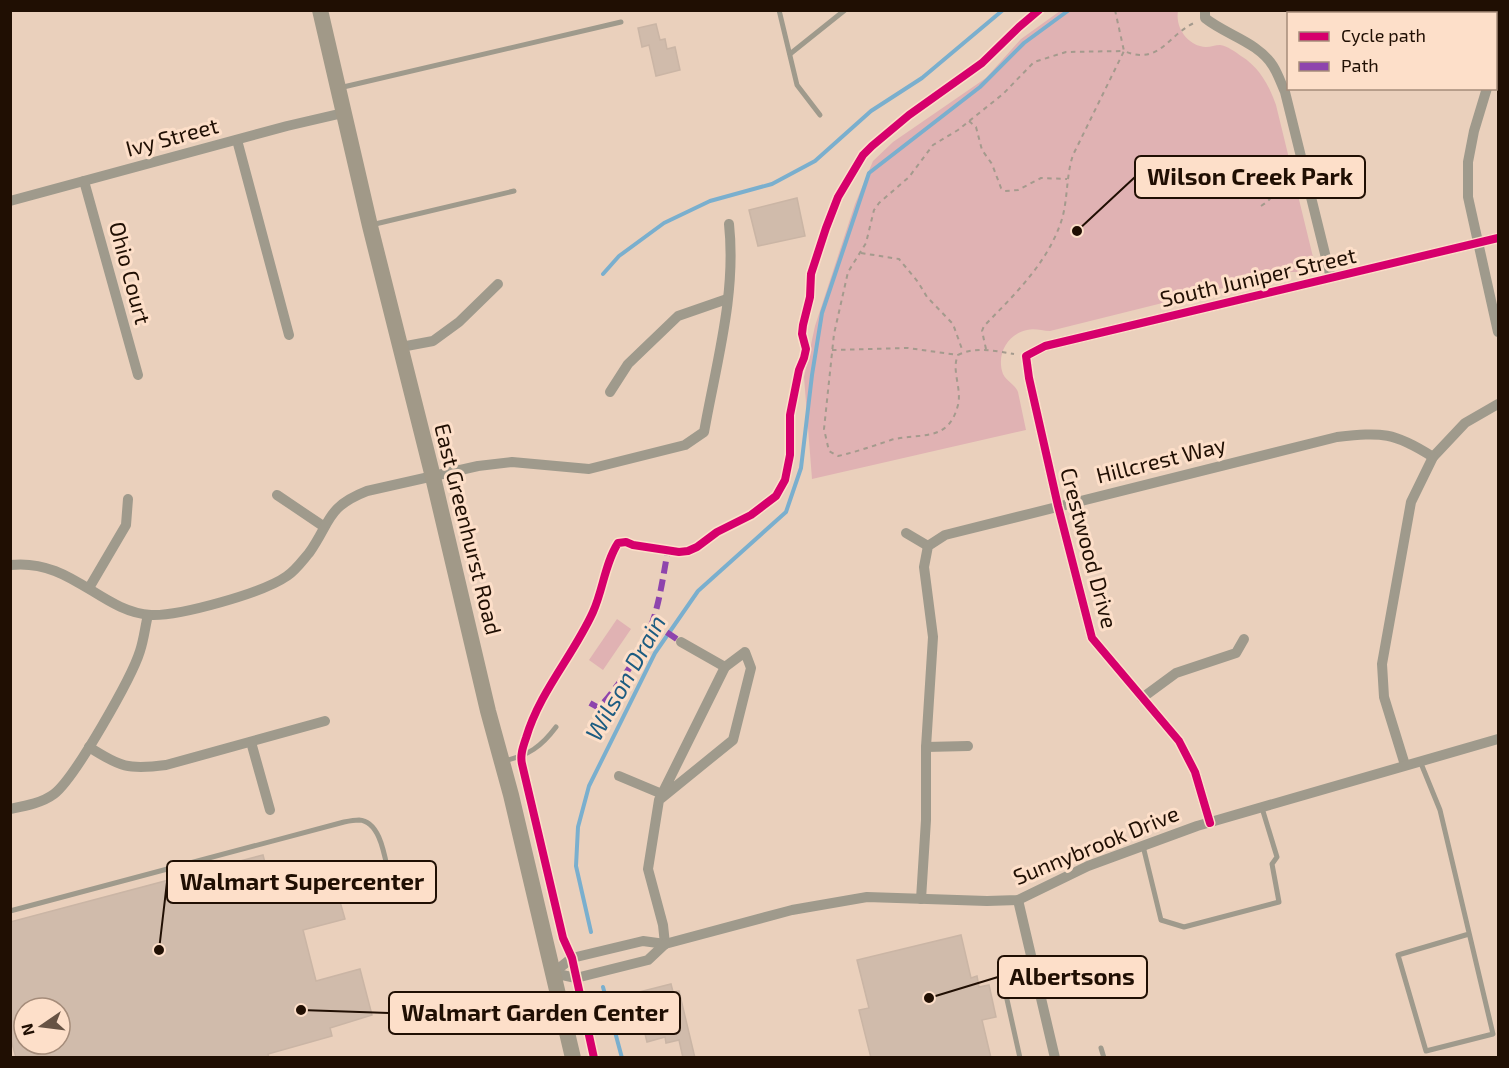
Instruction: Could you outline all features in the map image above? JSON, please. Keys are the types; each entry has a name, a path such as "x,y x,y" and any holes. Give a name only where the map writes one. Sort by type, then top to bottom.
{"main road":[{"name":"East Greenhurst Road","path":"320,10 370,226 573,1058"}],"street":[{"path":"1205,14 1216,27 1248,43 1272,64 1287,87"},
{"path":"1289,90 1307,180 1331,278"},
{"path":"1486,90 1474,131 1468,162 1468,197 1498,332"},
{"name":"Ivy Street","path":"10,201 343,113"},
{"path":"237,140 289,335"},
{"name":"Ohio Court","path":"84,181 138,375"},
{"path":"10,565 21,564 47,568 67,575 118,605 148,615 166,615 261,590 288,576 309,552 323,526 337,508 350,498 366,491 478,466 512,462 589,469 685,445 704,432 727,311 730,278 729,224"},
{"name":"South Juniper Street","path":"1026,356 1045,346 1498,238"},
{"path":"401,347 433,342 459,322 498,284"},
{"path":"610,392 628,364 678,316 727,299"},
{"name":"Crestwood Drive","path":"1026,356 1058,506 1092,638 1187,752 1210,823"},
{"path":"1405,765 1384,697 1382,664 1411,501 1433,457 1465,423 1498,404"},
{"name":"Hillcrest Way","path":"928,546 945,535 1337,437 1374,433 1406,440 1433,457"},
{"path":"277,495 323,526"},
{"path":"89,588 126,525 128,500"},
{"path":"906,533 928,546 924,567 933,637 926,747 926,820 921,898"},
{"path":"10,809 37,802 54,794 66,781 89,747 131,672 140,651 148,615"},
{"path":"1142,698 1176,673 1236,653 1244,639"},
{"path":"681,642 725,667"},
{"path":"660,797 733,740 751,668 745,652 725,667 660,797 648,869 663,925 665,944"},
{"path":"89,747 113,763 139,769 166,765 325,721"},
{"name":"Sunnybrook Drive","path":"553,974 572,958 643,941 665,944 792,910 867,897 1018,900 1088,866 1210,823 1498,739"},
{"path":"251,742 270,810"},
{"path":"926,747 968,746"},
{"path":"619,776 660,797"},
{"path":"1018,900 1054,1058"},
{"name":"Sunnybrook Drive","path":"553,974 576,978 648,960 665,944"}],"lane":[{"path":"779,10 797,85 820,115"},
{"path":"790,54 845,10"},
{"path":"338,88 621,22"},
{"path":"370,226 514,191"},
{"path":"502,761 520,757 543,744 556,727"},
{"path":"1420,761 1440,810 1493,1034 1426,1051 1398,955 1469,934"},
{"path":"1143,846 1161,920 1184,927 1279,902 1272,864 1276,857 1262,808"},
{"path":"10,910 344,822 361,820 372,826 380,839 389,876"},
{"path":"349,886 424,866"},
{"path":"1020,1058 1002,977 1033,962"},
{"path":"1101,1048 1104,1058"}],"path":[{"path":"986,348 982,331 984,326 1035,270 1055,237 1062,218 1073,155 1124,51 1115,10"},
{"path":"957,355 955,360 959,387 958,405 954,417 946,427 930,435 892,440 838,456 832,455 824,429 834,334 848,272 866,243 874,210 879,203 909,177 933,145 969,121 1003,94 1034,62 1066,52 1124,51 1144,54 1160,51 1183,28 1205,14"},
{"path":"969,121 976,127 982,150 992,164 1001,188 1005,191 1018,190 1041,178 1067,179"},
{"path":"1261,206 1279,187 1307,180"},
{"path":"859,253 899,259 927,297 953,324 963,352"},
{"path":"832,350 908,348 957,355 986,348 1026,356"}],"shaded area":[{"path":"1060,11 1178,11 1181,30 1188,40 1200,46 1226,47 1253,65 1267,84 1276,105 1313,257 1305,272 1287,272 1050,331 1033,329 1020,332 1005,346 1001,367 1005,377 1018,392 1026,430 812,479 804,377 815,326 855,204 873,161 893,142 986,78 1021,39"},
{"path":"617,619 631,629 603,670 589,660"}],"building":[{"path":"656,24 660,40 665,39 667,49 675,47 680,70 656,76 649,45 642,47 638,28"},
{"path":"797,198 805,236 758,246 749,210"},
{"path":"263,855 274,898 292,892 294,899 336,888 345,919 303,930 316,981 360,969 372,1015 330,1028 332,1036 268,1054 269,1058 16,1058 15,1056 72,1056 72,996 12,996 12,1043 10,1036 10,922"},
{"path":"961,935 971,978 977,976 979,987 989,985 996,1017 982,1020 991,1058 871,1058 859,1010 869,1008 857,960"},
{"path":"671,984 673,992 679,991 695,1058 683,1058 679,1040 666,1043 665,1037 647,1042 635,993"}],"waterway":[{"path":"603,274 619,256 664,223 710,201 772,184 815,161 871,111 922,78 1003,10"},
{"name":"Wilson Drain","path":"591,932 576,866 578,827 589,786 655,653 698,591 786,512 801,468 822,313 869,173 980,87 1024,43 1069,10"},
{"name":"Wilson Drain","path":"603,987 622,1058"}],"marked path":[{"path":"590,703 599,708 639,652 655,614 668,550"},
{"path":"652,622 681,642"}],"cycle path":[{"path":"594,1058 572,958 563,938 522,764 522,751 532,721 593,612 610,559 618,543 626,542 679,552 688,551 717,532 751,515 776,496 785,480 790,455 790,415 799,370 806,349 802,334 810,297 811,274 838,197 863,155 872,146 909,115 982,63 1039,10"},
{"path":"1210,823 1195,772 1179,741 1092,638 1058,506 1026,356 1045,346 1498,238"}],"place":[{"name":"Wilson Creek Park","path":"1077,231"},
{"name":"Walmart Supercenter","path":"159,950"},
{"name":"Albertsons","path":"929,998"},
{"name":"Walmart Garden Center","path":"301,1010"}]}
